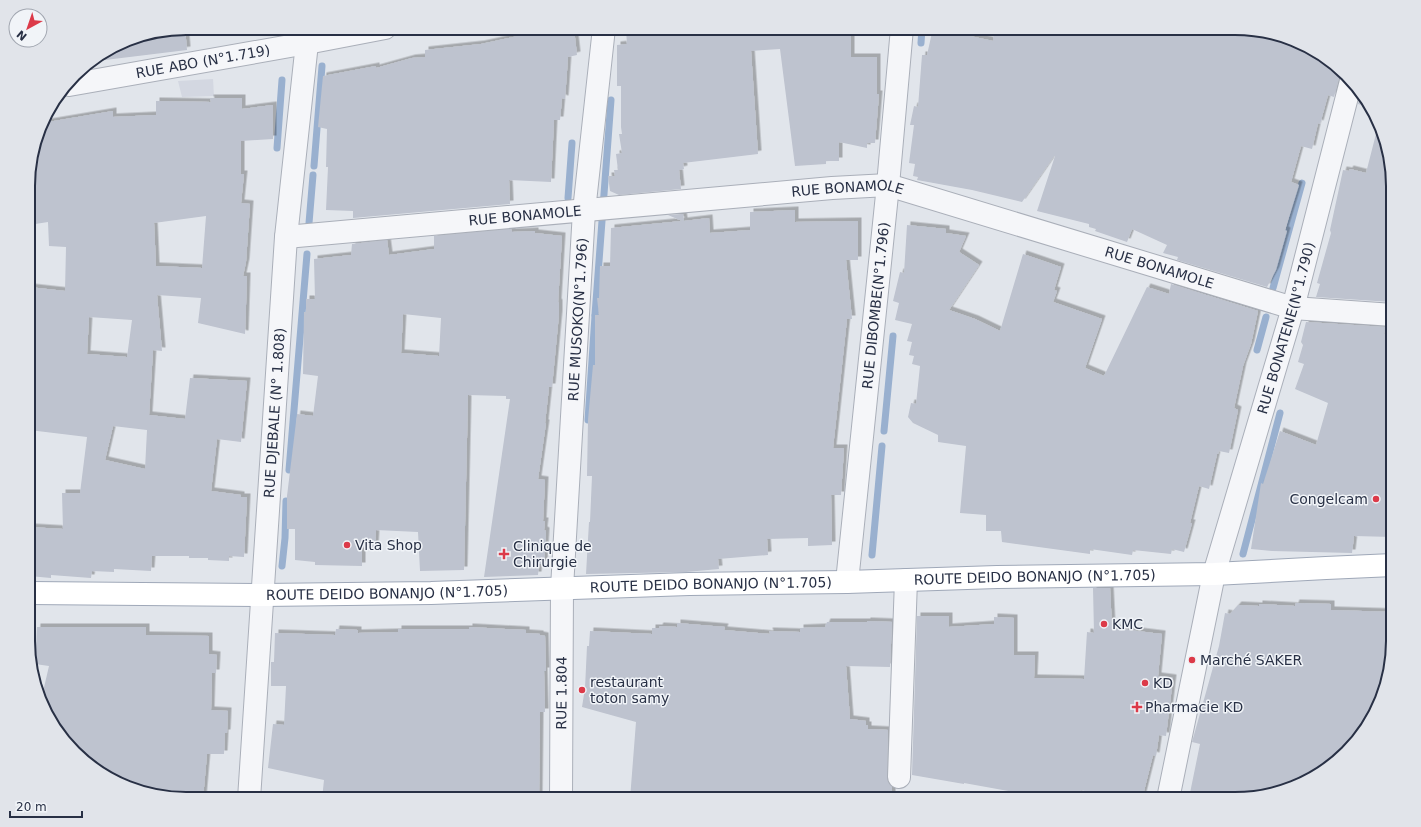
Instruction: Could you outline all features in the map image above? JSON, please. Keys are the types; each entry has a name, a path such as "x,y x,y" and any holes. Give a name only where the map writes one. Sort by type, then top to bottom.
{"main road":[{"name":"ROUTE DEIDO BONANJO (N°1.705)","path":"35,593 263,595 431,593 689,584 1214,574 1386,565"}],"street":[{"name":"RUE MUSOKO(N°1.796)","path":"562,588 584,210 603,35"},
{"name":"RUE DIBOMBE(N°1.796)","path":"847,582 888,185 901,35"},
{"name":"RUE ABO (N°1.719)","path":"76,84 307,36"},
{"name":"RUE DJEBALE (N° 1.808)","path":"249,792 286,237 307,36"},
{"name":"RUE BONATENE(N°1.790)","path":"1169,792 1214,574 1293,308 1349,88"},
{"name":"RUE BONAMOLE","path":"286,237 832,188 888,185 1293,308 1386,315"},
{"path":"899,777 906,580"},
{"name":"RUE 1.804","path":"561,792 562,588"}],"shaded area":[{"path":"213,79 214,96 182,97 178,81"}],"building":[{"path":"186,35 187,50 105,60 119,51 147,40 167,36"},
{"path":"575,35 577,55 568,57 565,99 562,98 560,120 554,120 551,182 509,180 510,204 353,218 353,211 326,210 328,167 326,167 327,129 318,127 323,76 376,66 376,68 412,58 425,57 425,50 481,44 518,36"},
{"path":"626,35 851,35 851,57 877,57 877,94 879,94 875,143 867,143 867,148 839,142 839,161 826,161 826,164 795,166 780,49 751,51 758,154 683,163 684,169 679,170 681,189 619,195 610,191 608,176 615,176 614,170 618,170 616,154 622,153 619,134 622,134 621,86 617,86 617,45 627,44"},
{"path":"931,35 965,35 993,41 993,35 1245,35 1274,40 1302,51 1327,66 1340,77 1334,97 1328,95 1320,124 1318,123 1312,149 1301,146 1291,182 1299,185 1285,230 1287,231 1276,270 1267,287 1177,260 1178,257 1163,253 1167,245 1132,229 1127,242 1095,231 1096,229 1089,227 1089,224 1037,211 1055,156 1022,202 972,190 917,180 918,177 913,176 915,164 909,163 914,125 910,125 914,106 918,107 922,55 927,55"},
{"path":"210,98 242,98 242,109 273,105 273,139 241,141 241,174 244,174 241,203 250,204 246,262 243,276 247,276 245,334 198,323 201,298 157,295 162,351 153,350 149,415 185,419 190,378 247,381 241,442 217,439 211,491 247,497 244,557 229,556 229,561 208,560 208,558 189,558 189,556 152,556 151,571 114,569 114,572 92,571 91,578 51,575 51,578 35,577 35,527 63,529 62,493 80,493 87,437 35,431 35,288 65,291 66,247 49,246 48,222 35,224 35,176 40,147 50,122 113,111 113,117 156,115 156,101 211,102","holes":["206,216 202,268 156,266 154,223","89,317 132,320 127,357 87,354","113,426 147,430 145,469 105,460"]},
{"path":"1376,133 1381,147 1386,176 1386,302 1316,297 1320,284 1317,283 1331,233 1330,230 1343,170 1349,171 1350,169 1366,173"},
{"path":"795,210 795,222 858,221 858,260 846,260 852,319 847,319 833,448 844,448 841,495 831,495 832,545 808,546 808,538 767,539 768,555 718,559 719,569 686,572 586,574 592,476 587,476 588,420 593,365 595,365 595,315 599,315 597,298 599,298 600,266 610,266 611,228 682,221 668,215 683,214 684,221 709,218 710,233 750,230 750,212"},
{"path":"907,225 946,229 946,233 966,236 959,252 979,265 949,310 975,319 1000,331 1023,254 1061,267 1054,290 1057,291 1053,302 1102,319 1085,368 1104,376 1147,287 1169,294 1171,284 1258,311 1251,344 1243,366 1234,408 1238,410 1229,453 1219,451 1217,454 1209,489 1199,486 1190,523 1192,523 1184,552 1172,549 1171,554 1133,550 1132,555 1090,549 1090,554 1002,542 1001,531 986,531 986,515 960,513 966,446 938,442 938,435 913,423 908,417 911,403 916,404 920,366 912,364 914,356 909,355 912,342 907,341 912,324 895,320 899,303 893,301 900,272 904,273"},
{"path":"511,229 512,232 535,231 535,233 562,236 558,303 559,302 559,314 552,387 549,387 546,423 538,479 545,480 543,521 545,521 544,530 546,531 544,564 539,564 538,575 484,577 510,399 506,399 506,396 468,395 464,570 420,571 418,532 376,530 375,548 362,547 362,566 315,565 315,562 295,560 295,529 287,529 287,496 297,414 313,416 318,376 303,374 304,312 306,312 306,299 315,299 314,259 351,255 352,244 387,240 389,255 434,249 434,236","holes":["403,314 441,318 439,356 401,353"]},
{"path":"1306,322 1386,327 1384,334 1386,334 1386,537 1354,536 1352,553 1251,549 1261,483 1263,484 1280,431 1316,445 1328,403 1295,389 1304,364 1298,362 1303,345 1301,342"},
{"path":"1093,588 1110,588 1112,628 1162,634 1158,676 1173,678 1166,736 1159,735 1156,756 1153,755 1144,792 1088,792 1081,790 1080,792 1014,792 912,775 917,616 949,616 949,627 994,624 994,617 1014,618 1014,655 1035,655 1034,678 1084,679 1087,632 1094,633"},
{"path":"1296,603 1331,604 1331,610 1386,612 1385,660 1378,689 1366,716 1355,733 1342,748 1327,761 1310,772 1293,780 1274,787 1254,791 1190,792 1200,744 1192,742 1219,646 1225,613 1230,614 1238,605 1259,606 1259,604 1295,606"},
{"path":"827,622 892,622 890,667 846,666 850,719 866,721 868,729 888,730 887,777 888,782 892,787 892,792 631,792 636,722 582,707 585,688 587,646 589,646 590,631 652,634 652,628 659,628 660,626 677,627 677,623 725,627 724,630 770,634 769,631 800,632 800,628 825,627"},
{"path":"37,627 146,627 146,635 209,636 209,654 217,655 216,673 212,673 211,710 228,711 224,754 207,754 204,792 176,792 147,787 119,776 94,761 79,748 66,733 55,716 43,690 49,666 37,664 35,655"},
{"path":"469,627 526,630 526,633 545,636 545,712 540,712 539,792 323,792 324,780 268,768 273,724 284,725 286,686 271,686 271,662 274,662 275,633 335,635 336,629 358,630 358,633 398,632 398,629 469,629"}],"waterway":[{"path":"921,43 922,35"},
{"path":"314,166 322,66"},
{"path":"277,148 282,80"},
{"path":"595,315 611,100"},
{"path":"568,198 572,143"},
{"path":"309,223 313,175"},
{"path":"1273,288 1302,183"},
{"path":"289,470 307,254"},
{"path":"588,420 595,316"},
{"path":"1257,350 1266,317"},
{"path":"884,431 893,336"},
{"path":"1243,554 1280,413"},
{"path":"872,555 882,446"},
{"path":"282,566 285,538 286,501"}],"place":[{"name":"Congelcam","path":"1376,499"},
{"name":"Vita Shop","path":"347,545"},
{"name":"Clinique de Chirurgie","path":"504,554"},
{"name":"KMC","path":"1104,624"},
{"name":"Marché SAKER","path":"1192,660"},
{"name":"KD","path":"1145,683"},
{"name":"restaurant toton samy","path":"582,690"},
{"name":"Pharmacie KD","path":"1137,707"}]}
